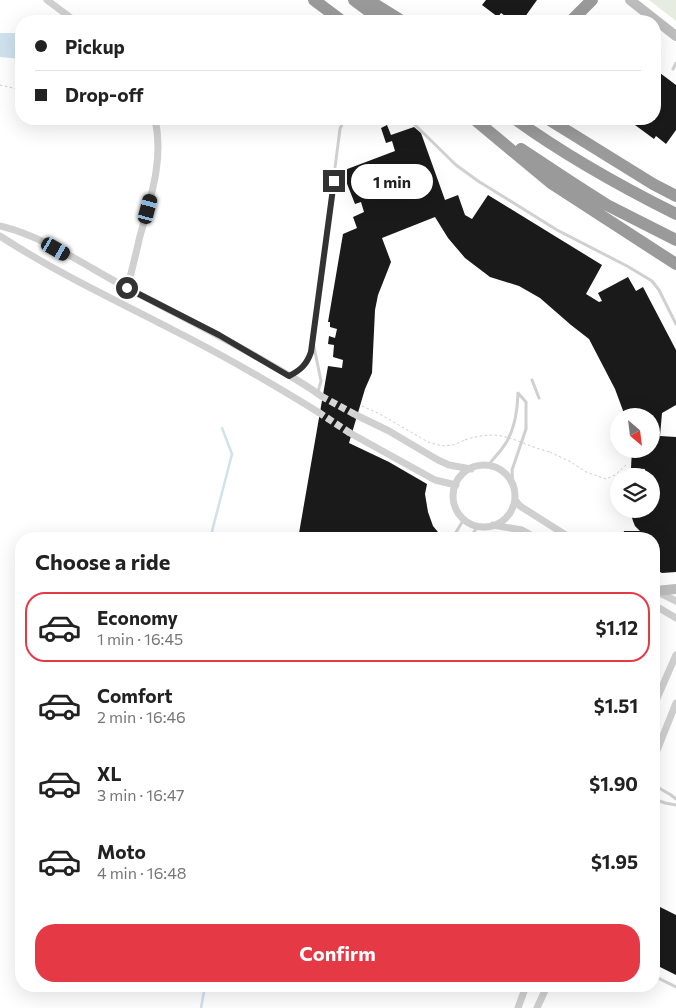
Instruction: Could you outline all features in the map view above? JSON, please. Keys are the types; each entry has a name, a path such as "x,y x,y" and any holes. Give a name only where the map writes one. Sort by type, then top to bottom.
{"highway":[{"path":"314,0 334,15"},
{"path":"354,0 374,15"},
{"path":"368,0 392,15"},
{"path":"582,5 592,0"},
{"path":"481,125 551,183 676,264"},
{"path":"483,125 600,200 676,240"},
{"path":"524,125 587,167 676,214"},
{"path":"558,125 653,184 676,196"}],"street":[{"path":"47,0 67,15"},
{"path":"630,0 649,15"},
{"path":"661,24 676,36"},
{"path":"127,288 152,195 158,158 156,125"},
{"path":"0,226 30,235 219,335 319,395"},
{"path":"0,236 106,297 224,357 318,412"},
{"path":"356,415 449,465 471,469 488,466 503,472 513,484 515,500 508,515 500,522 492,525"},
{"path":"350,432 435,480 456,485"},
{"path":"471,469 462,476 456,485 454,502 464,519 478,526 492,525 526,532"},
{"path":"515,500 520,506 561,532"},
{"path":"660,590 676,589"},
{"path":"660,593 676,602"},
{"path":"660,609 676,618"},
{"path":"660,691 676,655"},
{"path":"660,743 676,703"},
{"path":"518,1008 524,992"},
{"path":"536,1008 544,992"}],"lane":[{"path":"673,69 676,63"},
{"path":"289,376 302,368 311,352 342,125"},
{"path":"415,125 456,165 478,181 557,230 628,266 652,281 659,290 676,324"},
{"path":"312,339 321,381 319,395"},
{"path":"532,380 539,398"},
{"path":"488,466 513,431 518,393 526,402 526,429 512,470 513,484"},
{"path":"456,532 464,519"},
{"path":"474,532 478,526"},
{"path":"660,789 676,799"},
{"path":"660,801 676,805"},
{"path":"660,979 676,987"}],"path":[{"path":"0,85 15,89"},
{"path":"362,406 378,413 428,442 442,446 452,446 465,440 490,434 512,438 534,448 550,452 586,472 606,479 614,476 626,465"}],"shaded area":[{"path":"649,0 676,0 676,21"}],"water":[{"path":"0,33 15,33 15,58 0,57"}],"building":[{"path":"486,0 537,0 526,15 504,15 501,13 495,15 482,5"},
{"path":"661,74 676,85 676,130 666,144 656,136 654,139 635,125 661,125"},
{"path":"387,125 391,135 414,127 421,133 445,200 458,195 465,215 472,219 488,195 602,265 586,294 599,302 602,301 598,293 628,277 636,291 643,287 676,350 676,405 662,413 660,436 660,408 622,408 615,389 589,339 540,298 519,286 490,277 465,258 448,238 435,217 382,238 391,262 378,295 375,310 372,373 365,389 349,443 389,462 427,484 425,494 428,512 433,526 438,532 299,532 328,366 342,368 343,360 333,357 334,345 328,344 329,336 335,338 337,329 330,327 330,322 328,322 343,234 357,228 353,217 364,212 361,202 355,204 342,171 395,151 392,141 386,143 381,128"},
{"path":"660,436 676,437 676,572 660,572 660,532 624,532 640,531 635,526 632,518 660,518 660,468 631,468 632,458 660,458"},
{"path":"660,907 676,915 676,975 660,967"}],"waterway":[{"path":"212,532 232,454 222,428"},
{"path":"201,1008 204,992"}],"tunnel":[{"path":"321,396 356,415"},
{"path":"318,412 350,433"}],"route":[{"path":"127,288 219,335 289,376 297,372 307,362 311,352 334,181"}]}
